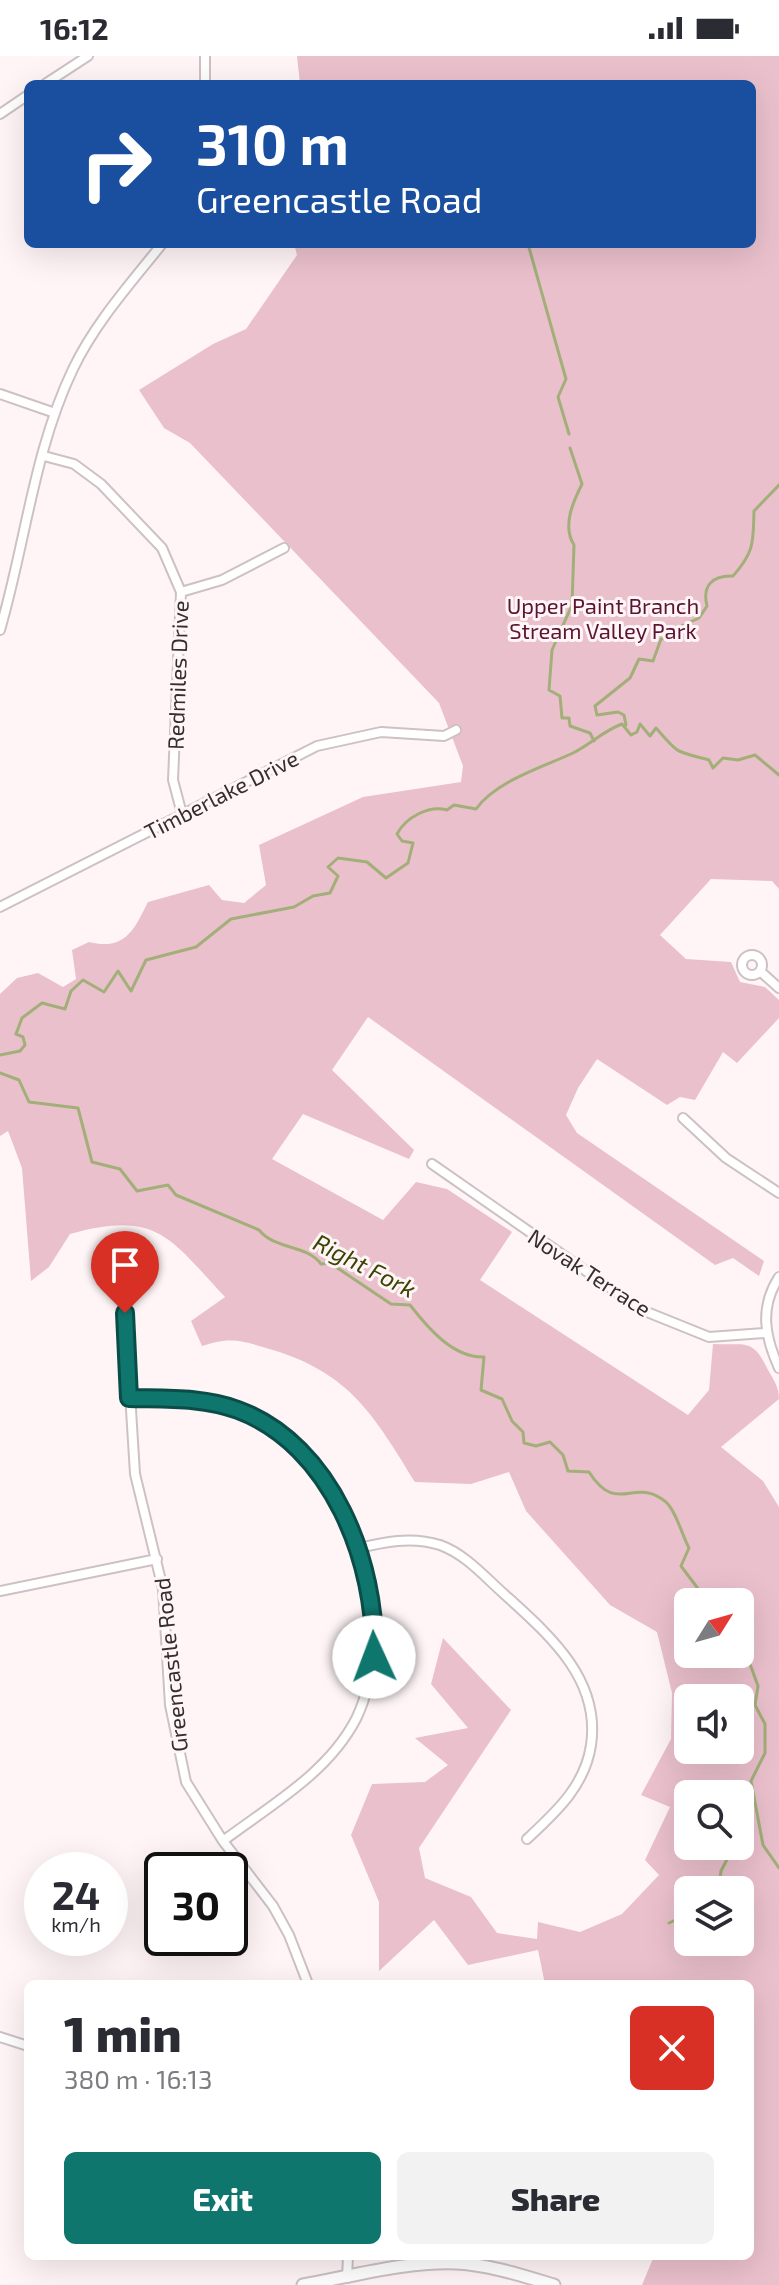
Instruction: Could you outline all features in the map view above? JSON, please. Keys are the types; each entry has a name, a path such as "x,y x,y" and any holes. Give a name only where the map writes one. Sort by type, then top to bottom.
{"main road":[{"path":"303,2285 421,2264 458,2263 493,2268 554,2285"}],"street":[{"path":"51,80 88,56"},
{"path":"205,56 205,80"},
{"path":"0,114 24,98"},
{"path":"0,630 55,413 73,369 95,331 159,248"},
{"path":"0,394 55,413"},
{"name":"Redmiles Drive","path":"44,456 74,464 101,484 162,548 181,592 173,780 182,814"},
{"path":"181,592 222,580 284,548"},
{"name":"Timberlake Drive","path":"0,907 294,755 342,738 381,732 444,736 456,730"},
{"path":"760,971 779,988"},
{"path":"683,1118 726,1158 779,1193"},
{"name":"Novak Terrace","path":"432,1164 642,1310 709,1337 764,1333"},
{"path":"779,1277 766,1308 764,1333 779,1368"},
{"name":"Greencastle Road","path":"125,1313 135,1474 163,1589 170,1705 178,1756 186,1782 223,1841 273,1906 289,1935 306,1980"},
{"path":"129,1398 200,1399 237,1409 268,1424 311,1461 345,1517 374,1631 370,1678 357,1716 324,1764 223,1841"},
{"path":"355,1549 405,1539 440,1546 467,1560 565,1653 585,1688 592,1722 591,1746 578,1783 564,1804 527,1839"},
{"path":"0,1591 157,1559"},
{"path":"0,2037 24,2045"},
{"path":"347,2278 348,2260"}],"green space":[{"name":"Upper Paint Branch Stream Valley Park","path":"297,56 779,56 779,889 772,881 711,879 660,935 686,959 731,962 740,982 765,987 779,1000 779,1018 737,1063 723,1052 695,1100 680,1097 667,1105 597,1059 578,1088 566,1115 577,1133 764,1261 759,1276 733,1258 715,1265 368,1017 332,1070 414,1150 409,1159 303,1114 272,1159 383,1220 416,1182 447,1189 512,1232 480,1280 688,1415 709,1390 713,1344 752,1347 762,1358 775,1383 779,1399 721,1447 763,1481 779,1507 779,2285 642,2285 652,2260 754,2260 754,1980 544,1980 538,1950 468,1965 434,1920 379,1971 379,1902 351,1835 372,1784 425,1782 448,1765 415,1738 468,1728 431,1684 443,1638 511,1710 419,1848 425,1878 471,1897 497,1933 537,1939 538,1922 580,1932 622,1914 659,1875 645,1860 670,1807 641,1795 671,1739 672,1693 657,1632 610,1605 526,1511 509,1472 471,1484 415,1482 358,1400 322,1371 300,1360 245,1342 230,1340 202,1346 191,1321 225,1297 189,1258 159,1234 123,1225 70,1234 49,1267 31,1281 22,1168 8,1131 0,1136 0,994 17,978 38,973 63,987 76,979 72,950 89,942 120,941 133,929 148,902 209,885 222,900 244,903 266,885 259,845 363,797 461,782 463,766 439,703 190,443 164,428 139,390 213,344 246,329 297,255 295,248 756,248 756,80 300,80"}],"waterway":[{"path":"529,248 566,379 558,397 569,434"},
{"path":"570,448 582,484 569,522 574,545 572,605 552,650 549,690 560,696 562,718 569,718 570,726 590,733 594,741"},
{"path":"626,725 624,715 618,712 597,715 595,706 630,678 639,659 653,661 661,639 675,637 675,629 699,618 707,606 706,593 710,583 719,577 733,576 745,560 753,539 754,511 779,485"},
{"path":"0,1055 20,1051 25,1045 23,1037 16,1034 22,1018 42,1003 65,1009 71,991 83,980 104,992 118,971 131,991 146,960 196,947 231,919 294,907 313,896 330,893 338,876 328,867 338,858 367,862 386,878 408,863 413,843 402,841 397,834 412,818 433,809 447,810 454,805 476,809 495,790 573,753 622,724 631,735 637,732 640,724 650,736 656,728 678,750 709,760 713,768 723,758 738,760 755,755 779,775"},
{"name":"Right Fork","path":"0,1073 19,1080 29,1102 78,1108 92,1162 120,1169 137,1191 168,1185 176,1195 259,1230 273,1241 307,1253 321,1264 330,1263 391,1304 410,1305 442,1340 462,1353 484,1357 481,1390 502,1399 512,1421 523,1432 524,1443 536,1446 550,1442 563,1455 568,1471 589,1472 609,1492 644,1492 670,1506 689,1548 681,1566 698,1588"},
{"name":"Right Fork","path":"751,1668 758,1686 755,1705 765,1724 765,1753 751,1781 763,1845 779,1868"},
{"path":"720,1876 727,1860"},
{"path":"669,1923 674,1921"}],"route":[{"path":"125,1313 129,1398 200,1399 237,1409 289,1438 311,1461 345,1517 369,1599 374,1657"}]}
